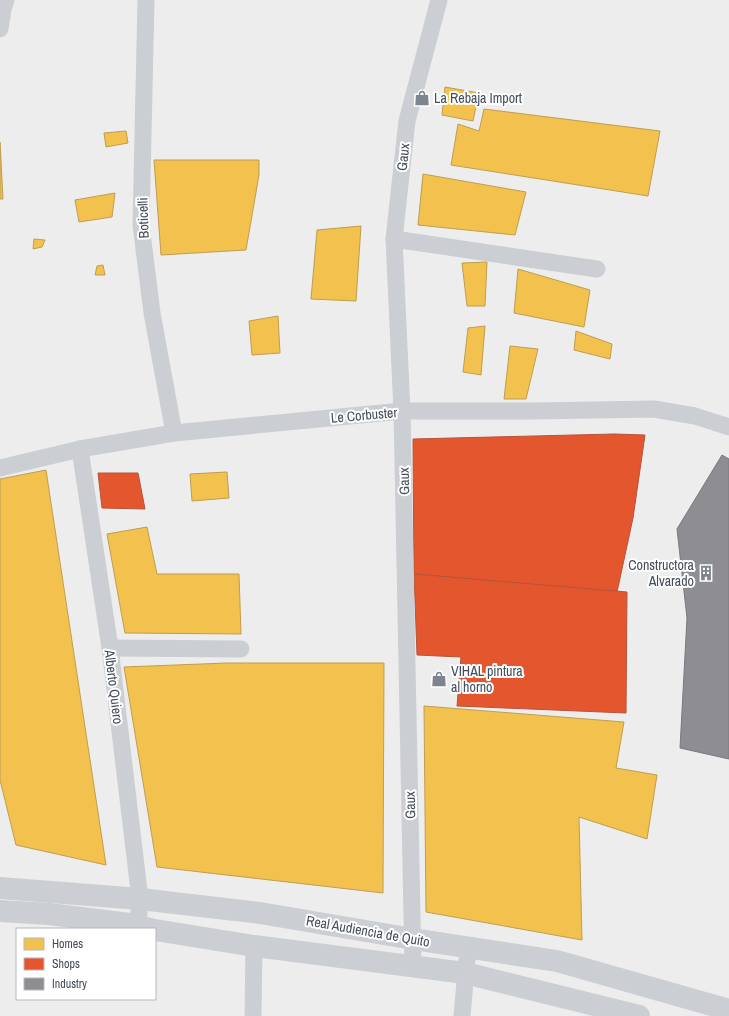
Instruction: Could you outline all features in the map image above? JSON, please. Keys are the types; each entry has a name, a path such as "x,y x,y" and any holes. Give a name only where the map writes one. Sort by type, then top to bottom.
{"main road":[{"name":"Real Audiencia de Quito","path":"0,888 140,899 260,913 468,948 557,961 729,1010"},
{"name":"Real Audiencia de Quito","path":"0,911 49,914 148,928"},
{"name":"Real Audiencia de Quito","path":"156,929 254,946 465,973 639,1016"}],"street":[{"path":"0,28 6,0"},
{"name":"Boticelli","path":"146,0 141,226 152,313 174,432"},
{"name":"Gaux","path":"412,966 413,939 402,411 394,239 407,121 439,0"},
{"path":"394,239 597,269"},
{"name":"Le Corbuster","path":"0,468 80,449 174,432 402,411 533,411 654,408 695,416 729,427"},
{"name":"Alberto Quiero","path":"80,449 110,648 140,899 148,928"},
{"path":"110,648 241,650"},
{"path":"253,1016 254,946"},
{"path":"462,1016 468,948"}],"building: Homes":[{"path":"445,87 479,93 473,121 442,115"},
{"path":"484,109 660,131 648,196 451,165 458,124 479,131"},
{"path":"126,131 128,143 106,147 104,133"},
{"path":"0,142 3,199 0,199"},
{"path":"154,160 259,160 259,175 246,250 161,255"},
{"path":"423,174 526,192 515,235 418,225"},
{"path":"115,193 112,217 79,222 75,200"},
{"path":"361,226 356,301 311,299 317,230"},
{"path":"34,239 45,240 42,247 33,249"},
{"path":"487,262 485,306 467,306 462,263"},
{"path":"103,265 105,275 95,275 97,266"},
{"path":"518,269 590,290 584,327 514,313"},
{"path":"278,316 280,353 252,355 249,321"},
{"path":"485,326 481,375 463,372 468,328"},
{"path":"576,331 612,344 610,359 574,350"},
{"path":"510,346 538,349 526,399 504,399"},
{"path":"46,470 106,865 16,845 0,780 0,479"},
{"path":"227,472 229,498 192,501 190,474"},
{"path":"147,527 157,574 239,574 241,634 125,633 107,534"},
{"path":"227,663 384,663 383,893 157,867 124,667"},
{"path":"424,706 624,722 616,768 657,775 647,839 579,817 582,940 426,912"}],"building: Shops":[{"path":"614,434 645,435 633,518 617,592 414,574 413,439"},
{"path":"98,473 138,473 145,509 102,508"},
{"path":"414,574 627,592 626,713 457,706 461,657 417,655"}],"building: Industry":[{"name":"Constructora Alvarado","path":"722,455 729,459 729,759 680,748 687,618 677,529"}],"place":[{"name":"La Rebaja Import","path":"422,98"},
{"name":"Constructora Alvarado","path":"706,573"},
{"name":"VIHAL pintura al horno","path":"439,679"}]}
